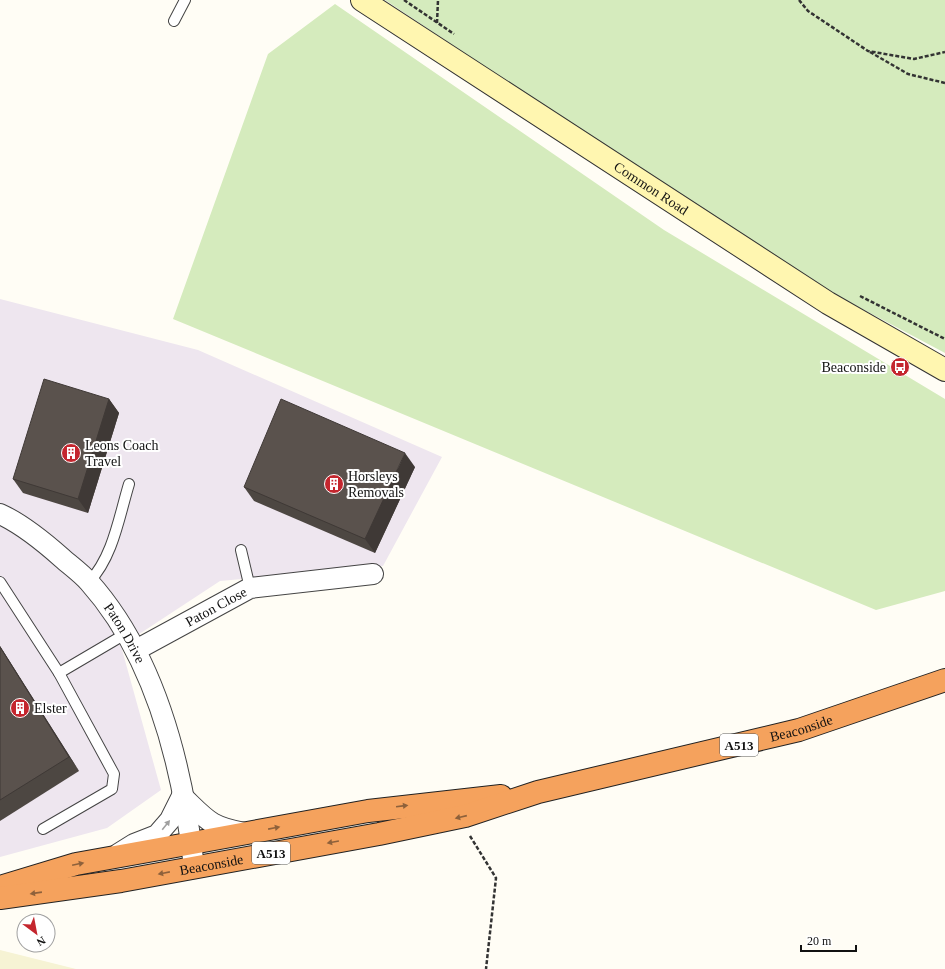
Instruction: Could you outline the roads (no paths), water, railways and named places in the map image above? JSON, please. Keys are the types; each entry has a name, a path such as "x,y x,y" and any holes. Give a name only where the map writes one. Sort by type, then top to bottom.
{"highway":[{"name":"Beaconside","path":"0,898 121,881 379,834 464,816 538,792 799,730 945,680"},
{"name":"Beaconside","path":"0,887 76,864 368,811 459,799 538,792"}],"street":[{"name":"Common Road","path":"362,0 828,303 945,370"},
{"name":"Paton Drive","path":"0,514 46,544 89,582 127,633 136,650 164,718 176,760 194,867"},
{"name":"Paton Close","path":"136,650 250,588 373,574"},
{"path":"109,859 134,844 157,835 170,820 182,796 212,825 226,830 246,833"}],"lane":[{"path":"174,21 185,0"},
{"path":"89,582 98,572 106,559 129,484"},
{"path":"241,550 250,588"},
{"path":"0,582 60,673 114,774 112,789 42,829"},
{"path":"60,673 127,633"}],"place":[{"name":"Beaconside","path":"900,367"},
{"name":"Leons Coach Travel","path":"71,453"},
{"name":"Horsleys Removals","path":"334,484"},
{"name":"Elster","path":"20,708"}]}
